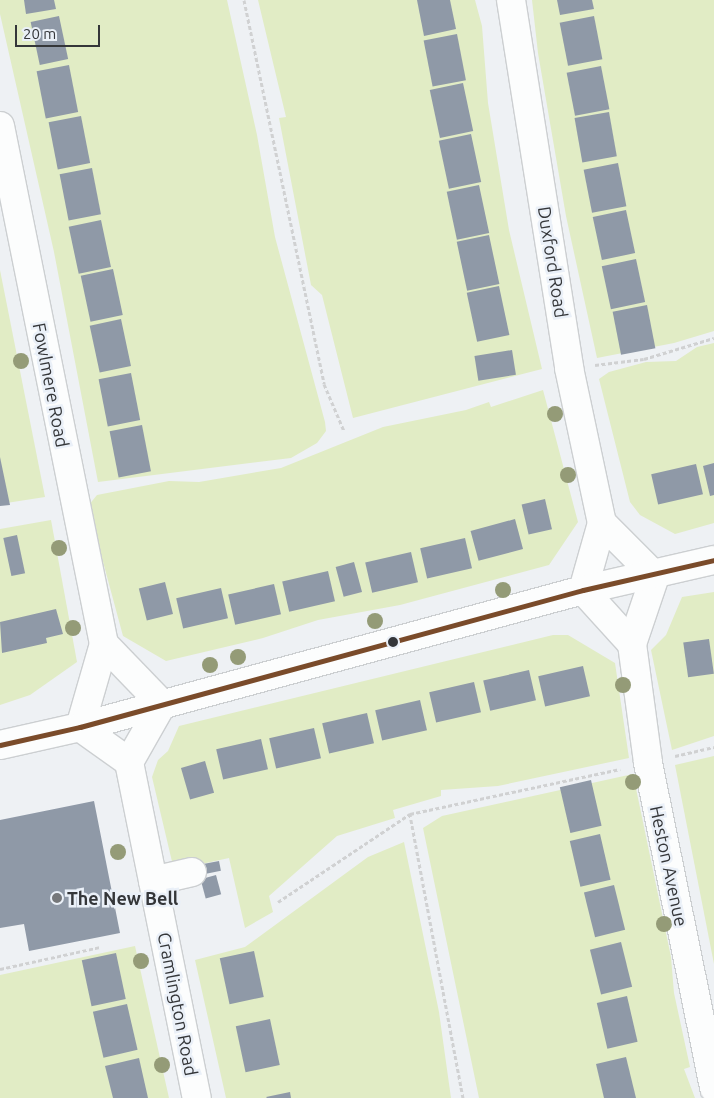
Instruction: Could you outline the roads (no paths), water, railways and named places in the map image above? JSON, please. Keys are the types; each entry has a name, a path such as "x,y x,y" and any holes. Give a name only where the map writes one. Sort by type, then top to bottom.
{"street":[{"name":"Duxford Road","path":"511,0 569,368 602,523 583,590"},
{"name":"Fowlmere Road","path":"0,126 104,644 80,727"},
{"path":"602,523 655,576"},
{"path":"0,745 80,727 583,590 655,576 714,560"},
{"name":"Heston Avenue","path":"655,576 632,644 648,763 714,1088"},
{"path":"583,590 632,644"},
{"path":"104,644 162,704"},
{"path":"80,727 129,762 162,704"},
{"name":"Cramlington Road","path":"129,762 197,1098"},
{"path":"153,881 192,872"}],"place":[{"name":"The New Bell","path":"57,898"}]}
